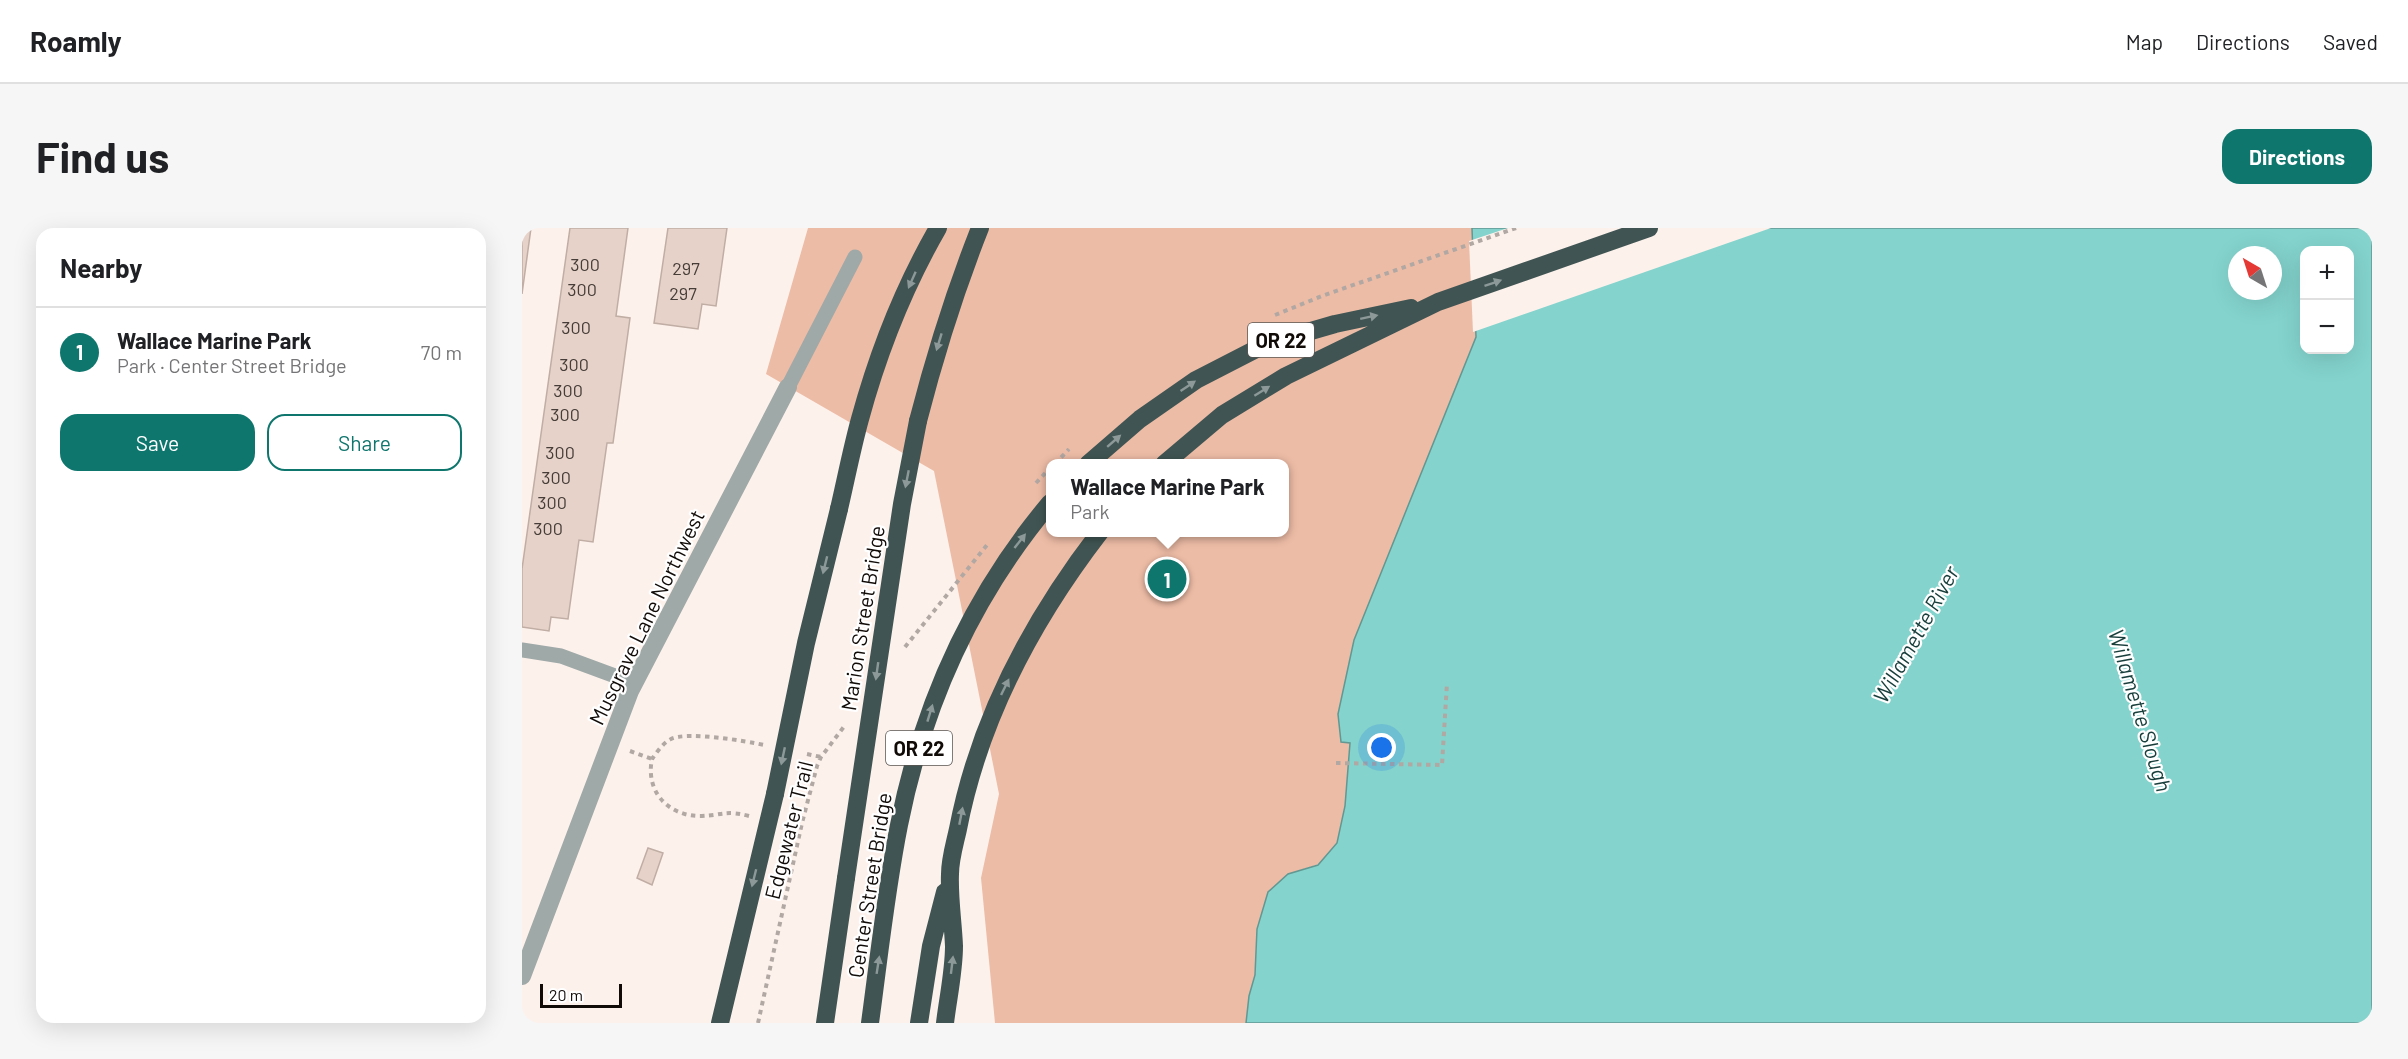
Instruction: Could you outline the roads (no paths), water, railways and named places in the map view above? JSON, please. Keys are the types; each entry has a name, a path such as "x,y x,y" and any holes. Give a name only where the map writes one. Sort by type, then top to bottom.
{"highway":[{"path":"719,1020 775,794 806,643 860,419 889,331 938,228"},
{"name":"Marion Street Bridge","path":"825,1023 895,548 918,421 943,329 980,228"},
{"name":"OR 22","path":"1170,459 1222,415 1286,376 1438,302 1649,228"},
{"name":"OR 22","path":"1094,459 1140,419 1196,380 1266,344 1335,324 1438,302"},
{"name":"Center Street Bridge","path":"870,1023 899,825 933,702 956,646 979,601 1011,552 1046,508"},
{"name":"OR 22","path":"945,1023 954,949 950,873 963,805 975,760 1001,695 1023,652 1050,604 1097,537"},
{"path":"919,1023 931,946 950,873"}],"street":[{"name":"Musgrave Lane Northwest","path":"522,976 634,683 788,387"}],"lane":[{"path":"788,387 855,257"},
{"path":"522,650 561,656 634,683"}],"water":[{"path":"1472,228 2372,228 2372,1023 1246,1023 1249,996 1255,975 1257,929 1268,892 1288,874 1318,865 1337,843 1345,806 1350,743 1341,742 1338,714 1354,640 1476,337"}],"place":[{"name":"Wallace Marine Park","path":"1167,579"}],"water label":[{"name":"Willamette River","path":"1915,634"},
{"name":"Willamette Slough","path":"2141,710"}]}
